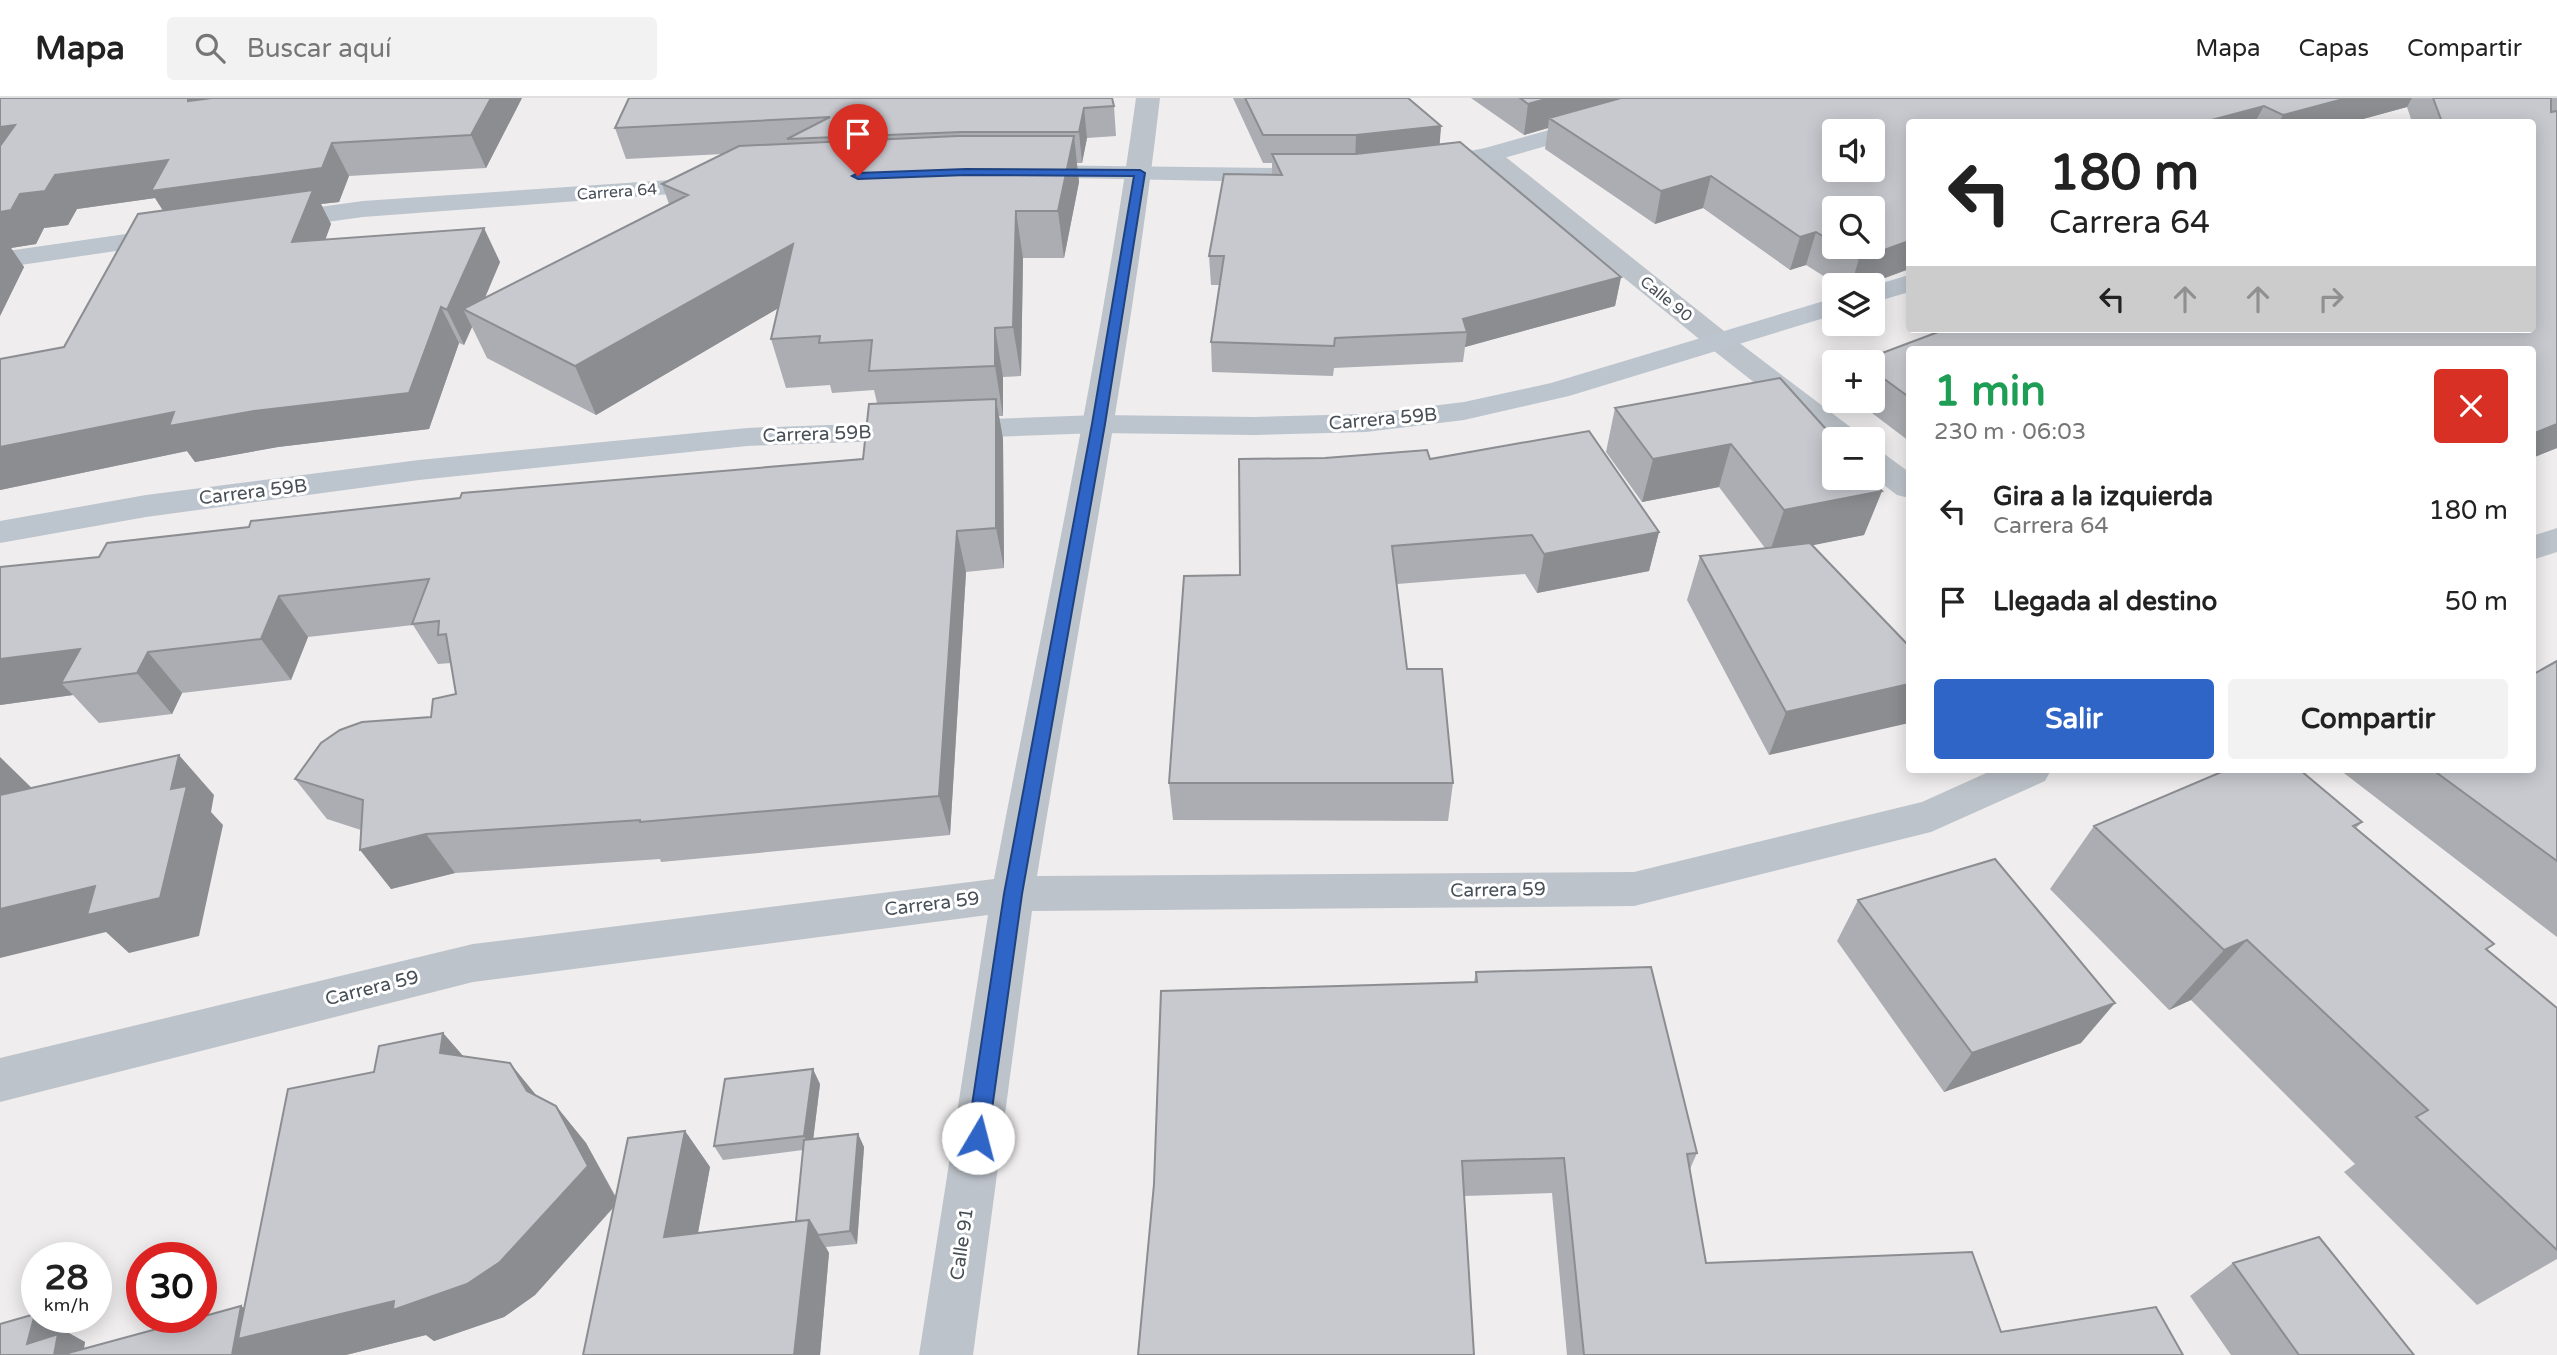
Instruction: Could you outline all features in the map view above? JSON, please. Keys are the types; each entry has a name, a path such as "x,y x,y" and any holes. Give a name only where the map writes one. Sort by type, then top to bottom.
{"street":[{"name":"Calle 91","path":"946,1355 1013,894 1098,424 1140,173 1148,98"},
{"path":"1410,168 1488,155 1690,98"},
{"name":"Calle 90","path":"1488,155 1830,427"},
{"path":"1006,172 1300,174"},
{"name":"Carrera 64","path":"252,224 363,209 739,183"},
{"path":"0,260 197,232"},
{"path":"1885,291 1906,284"},
{"name":"Carrera 59B","path":"0,532 146,506 419,470 747,437 1098,424 1255,426 1366,423 1464,411 1558,390 1822,310"},
{"path":"1885,470 1906,486"},
{"path":"2536,547 2557,539"},
{"name":"Carrera 59","path":"0,1080 473,963 1013,894 1634,889 1931,816 2024,773"}],"building":[{"path":"0,98 188,98 188,101 212,98 491,98 471,135 332,143 322,168 151,191 168,160 55,175 45,191 20,194 11,210 0,212 0,146 15,125 0,127"},
{"path":"629,98 1112,98 1114,106 1084,108 1079,132 961,132 787,139 830,117 615,128"},
{"path":"1245,98 1408,98 1441,126 1356,135 1263,135"},
{"path":"1520,98 1549,98 1528,104"},
{"path":"1621,98 2347,98 2283,115 2264,106 2215,119 1906,119 1906,242 1885,250 1885,196 1822,196 1822,236 1816,232 1800,237 1711,176 1661,191 1549,118"},
{"path":"2433,98 2551,98 2551,112 2557,111 2557,424 2536,432 2536,346 1906,346 1906,395 1885,379 1885,352 1935,333 2536,333 2536,119 2441,119"},
{"path":"958,136 1074,136 1058,211 1016,211 1013,327 995,328 995,366 869,371 872,340 819,343 820,336 771,339 793,244 575,366 463,309 688,195 662,184 739,146"},
{"path":"1460,142 1621,277 1463,319 1467,332 1335,338 1334,346 1211,342 1224,256 1209,256 1224,174 1282,175 1272,154 1356,154"},
{"path":"313,190 292,242 484,228 447,310 441,307 409,393 254,411 169,426 174,412 0,447 0,359 64,347 138,214"},
{"path":"1780,378 1824,427 1822,427 1822,490 1882,491 1784,510 1731,444 1653,459 1615,408"},
{"path":"996,399 996,528 957,531 939,796 640,822 426,834 360,850 363,800 295,779 321,743 340,730 362,722 431,717 433,699 456,694 446,634 438,635 439,621 412,624 429,579 279,596 261,639 148,652 137,673 61,683 80,649 0,659 0,567 99,557 107,543 249,527 251,521 460,498 462,493 863,459 869,404"},
{"path":"1589,431 1659,532 1544,554 1532,535 1392,546 1407,669 1442,669 1453,783 1169,783 1184,576 1240,575 1239,459 1325,458 1427,450 1430,459"},
{"path":"1810,543 1906,643 1906,685 1786,712 1700,556"},
{"path":"2557,661 2557,861 2437,773 2536,773 2536,673"},
{"path":"179,755 171,789 187,786 160,898 87,915 95,886 0,909 0,795"},
{"path":"2219,773 2304,773 2362,822 2353,826 2494,944 2486,949 2557,1008 2557,1250 2416,1117 2428,1110 2247,940 2224,950 2094,826"},
{"path":"1995,859 2115,1003 1972,1053 1858,900"},
{"path":"1651,967 1697,1153 1687,1154 1706,1263 1972,1252 2001,1332 2156,1307 2183,1355 1584,1355 1564,1158 1462,1161 1474,1355 1138,1355 1154,1184 1161,991 1477,982 1476,972"},
{"path":"443,1033 440,1053 510,1063 527,1091 556,1106 588,1166 500,1262 467,1284 393,1310 394,1301 238,1339 288,1089 374,1072 379,1046"},
{"path":"813,1069 804,1136 714,1146 725,1079"},
{"path":"685,1131 664,1237 809,1220 794,1355 583,1355 628,1138"},
{"path":"858,1134 850,1231 818,1235 809,1220 796,1221 804,1140"},
{"path":"2319,1237 2414,1355 2299,1355 2233,1263"},
{"path":"241,1306 232,1355 61,1355 142,1333 217,1333 217,1313"},
{"path":"21,1318 21,1333 30,1333 27,1344 58,1334 54,1355 0,1355 0,1324"}],"route":[{"path":"858,176 966,172 1140,173 1098,424 1013,894 978,1138"}]}
